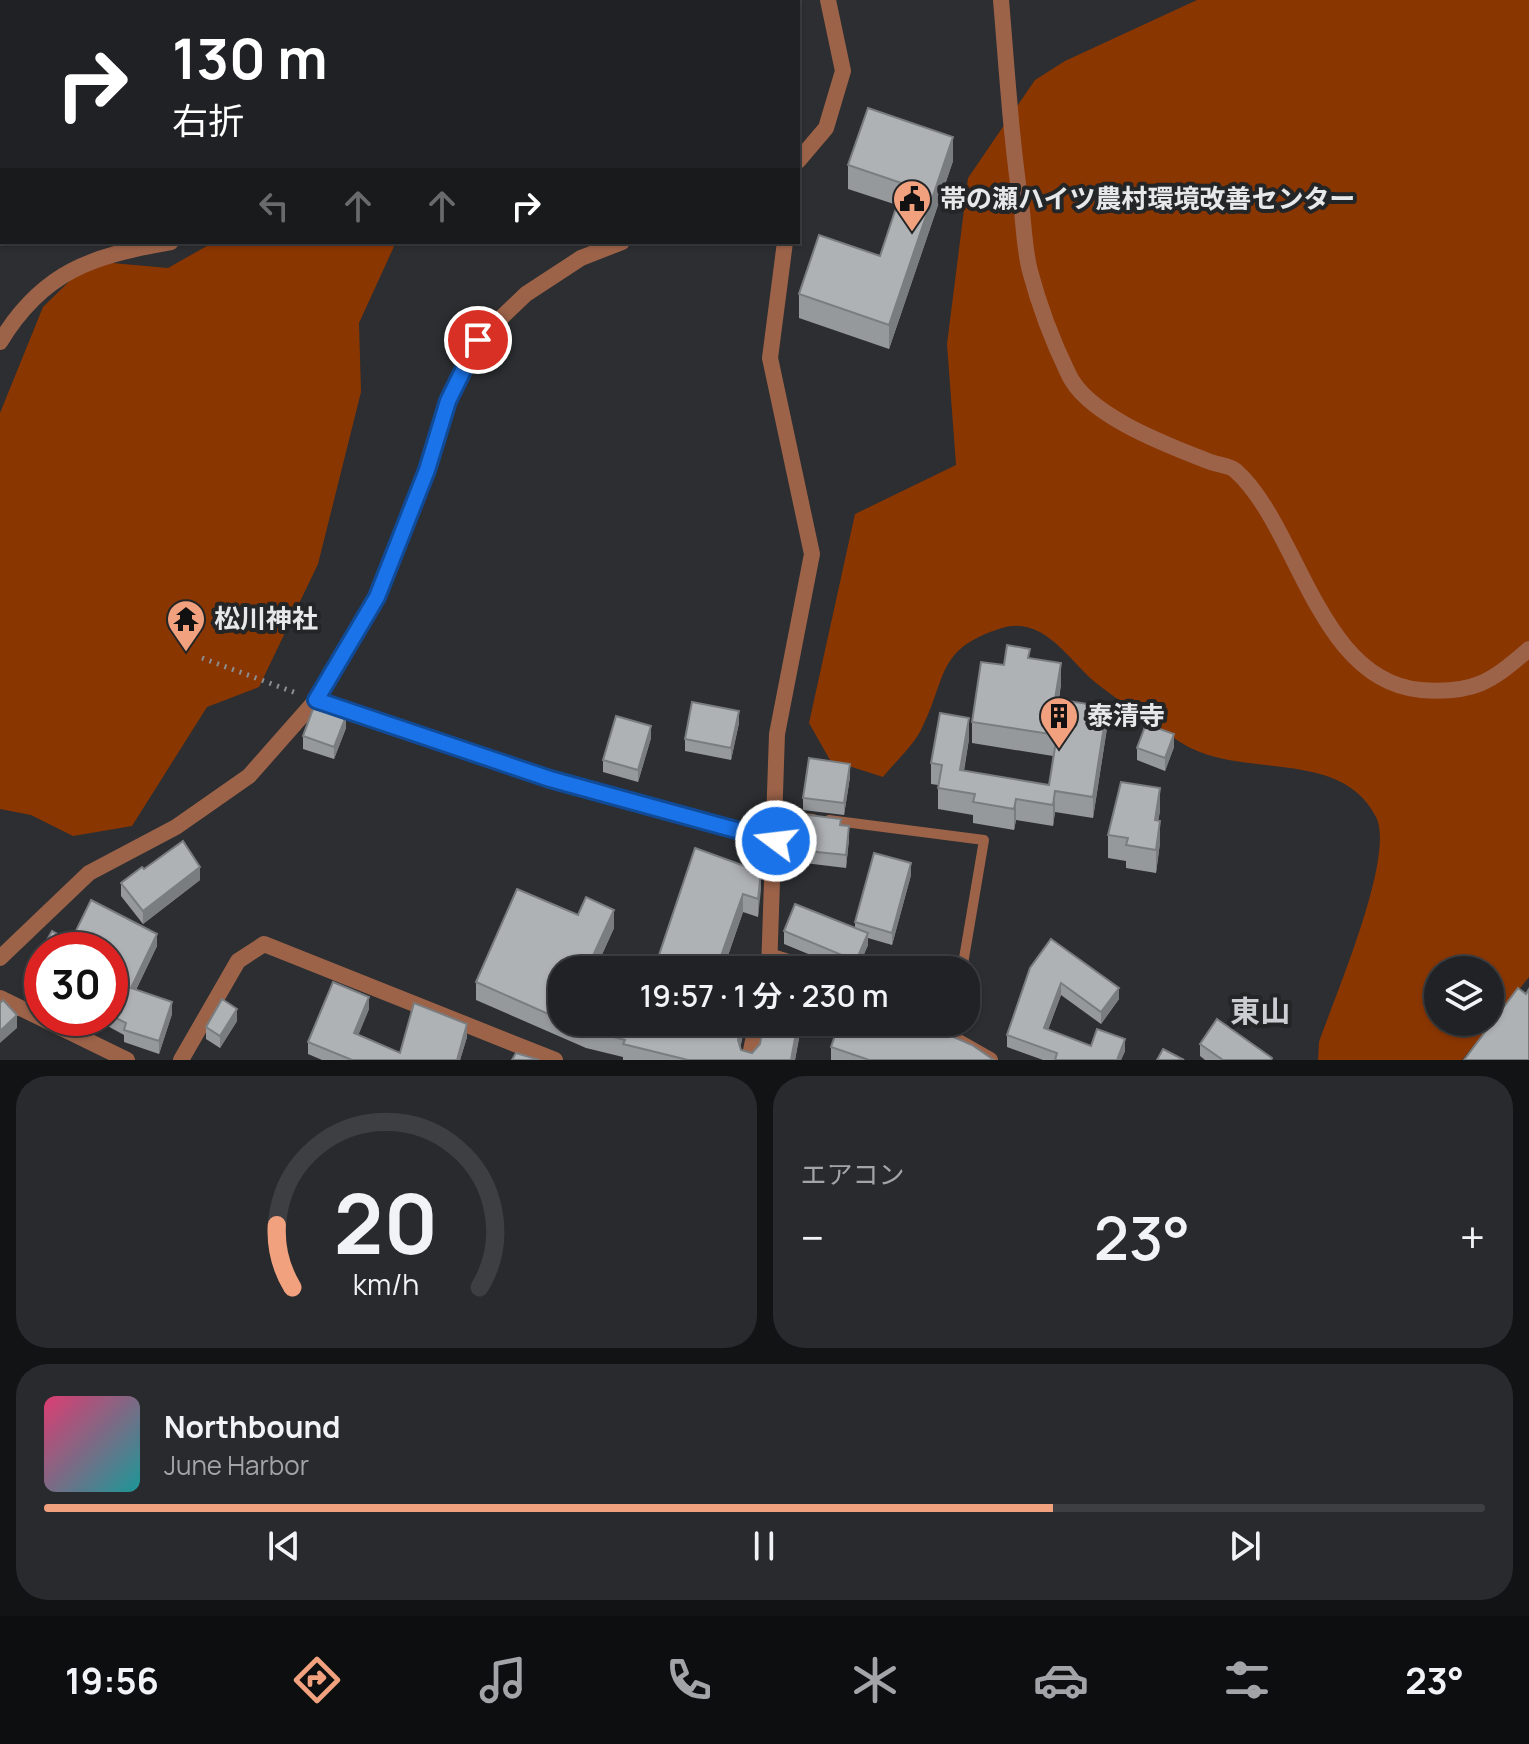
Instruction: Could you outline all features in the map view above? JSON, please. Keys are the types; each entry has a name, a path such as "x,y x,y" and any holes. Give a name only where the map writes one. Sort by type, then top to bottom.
{"street":[{"path":"800,163 826,128 843,71 828,0"},
{"path":"1001,0 1018,186 1030,270 1068,375 1082,396 1113,417 1210,462 1235,469 1258,500 1334,635 1372,672 1406,689 1448,692 1491,681 1529,649"},
{"path":"0,342 30,299 69,269 163,244"},
{"path":"0,958 89,873 176,827 249,776 316,700 377,597 427,470 448,401 478,340 526,294 581,258 617,244"},
{"path":"771,956 777,734 812,554 770,358 785,244"},
{"path":"316,700 550,779 776,841"},
{"path":"181,1060 238,961 264,944 555,1060"},
{"path":"0,998 127,1060"},
{"path":"749,1060 754,1036"},
{"path":"962,1036 990,1060"}],"lane":[{"path":"775,815 984,840 964,956"}],"path":[{"path":"202,658 316,700"}],"shaded area":[{"path":"1197,0 1529,0 1529,977 1504,1008 1504,956 1424,956 1424,1036 1481,1036 1462,1060 1318,1060 1319,1042 1371,894 1380,836 1376,817 1360,795 1338,781 1314,772 1204,754 1180,742 1096,683 1043,634 1017,626 980,636 954,656 946,667 921,730 883,777 830,760 809,723 855,514 956,465 947,344 968,178 1035,80 1065,61"},
{"path":"210,244 395,244 359,323 361,392 318,564 259,687 207,707 132,826 73,836 31,815 0,809 0,413 43,307 90,261 168,268"}],"building":[{"name":"帯の瀬ハイツ農村環境改善センター","path":"868,108 953,137 889,325 799,294 819,235 880,256 904,184 848,165"},
{"path":"1007,645 1030,649 1028,658 1061,663 1055,699 1107,707 1093,797 1055,791 1053,805 1016,799 1014,809 973,802 975,794 938,788 942,765 931,763 940,713 969,718 960,770 1049,785 1057,735 972,722 981,662 1004,665"},
{"path":"692,702 739,711 731,748 685,739"},
{"path":"313,709 346,716 334,747 303,736"},
{"path":"616,716 651,726 638,770 603,760"},
{"path":"1146,724 1174,734 1165,758 1137,748"},
{"path":"809,758 850,764 844,803 803,798"},
{"path":"1121,782 1160,788 1155,820 1160,821 1156,850 1126,845 1128,838 1108,835"},
{"path":"800,814 841,819 840,825 849,826 846,855 788,849 791,820 799,821"},
{"path":"183,841 200,867 143,911 121,883"},
{"path":"695,848 761,872 758,899 743,894 721,956 659,956"},
{"path":"874,853 911,863 892,933 855,922"},
{"path":"517,889 578,915 586,897 614,910 593,956 548,956 548,1014 476,982"},
{"path":"91,900 157,934 131,988 172,1002 159,1041 128,1031 128,932 75,932"},
{"path":"795,904 868,933 858,956 844,956 784,931"},
{"path":"1051,939 1119,988 1101,1012 1061,983 1044,1028 1091,1046 1097,1029 1125,1039 1117,1060 1055,1060 1057,1053 1007,1035 1030,968"},
{"path":"333,982 369,997 354,1033 400,1053 414,1003 467,1024 457,1060 352,1060 308,1042"},
{"path":"1518,988 1526,994 1529,989 1529,1060 1464,1060 1482,1036 1504,1036 1504,1007"},
{"path":"222,999 237,1009 220,1036 206,1027"},
{"path":"3,1000 17,1015 0,1031 0,1003"},
{"path":"1217,1019 1271,1060 1223,1060 1200,1044"},
{"path":"609,1036 739,1036 741,1050 752,1053 760,1044 761,1036 795,1036 791,1060 688,1060 623,1044 625,1040"},
{"path":"835,1036 951,1036 994,1060 869,1060 831,1047"},
{"path":"1163,1049 1184,1060 1157,1060"},
{"path":"516,1053 539,1060 512,1060"}],"place":[{"name":"帯の瀬ハイツ農村環境改善センター","path":"912,233"},
{"name":"松川神社","path":"186,653"},
{"name":"泰清寺","path":"1059,750"}],"district":[{"name":"東山","path":"1260,1012"}],"route":[{"path":"478,340 448,401 427,470 377,597 316,700 550,779 776,841"}]}
